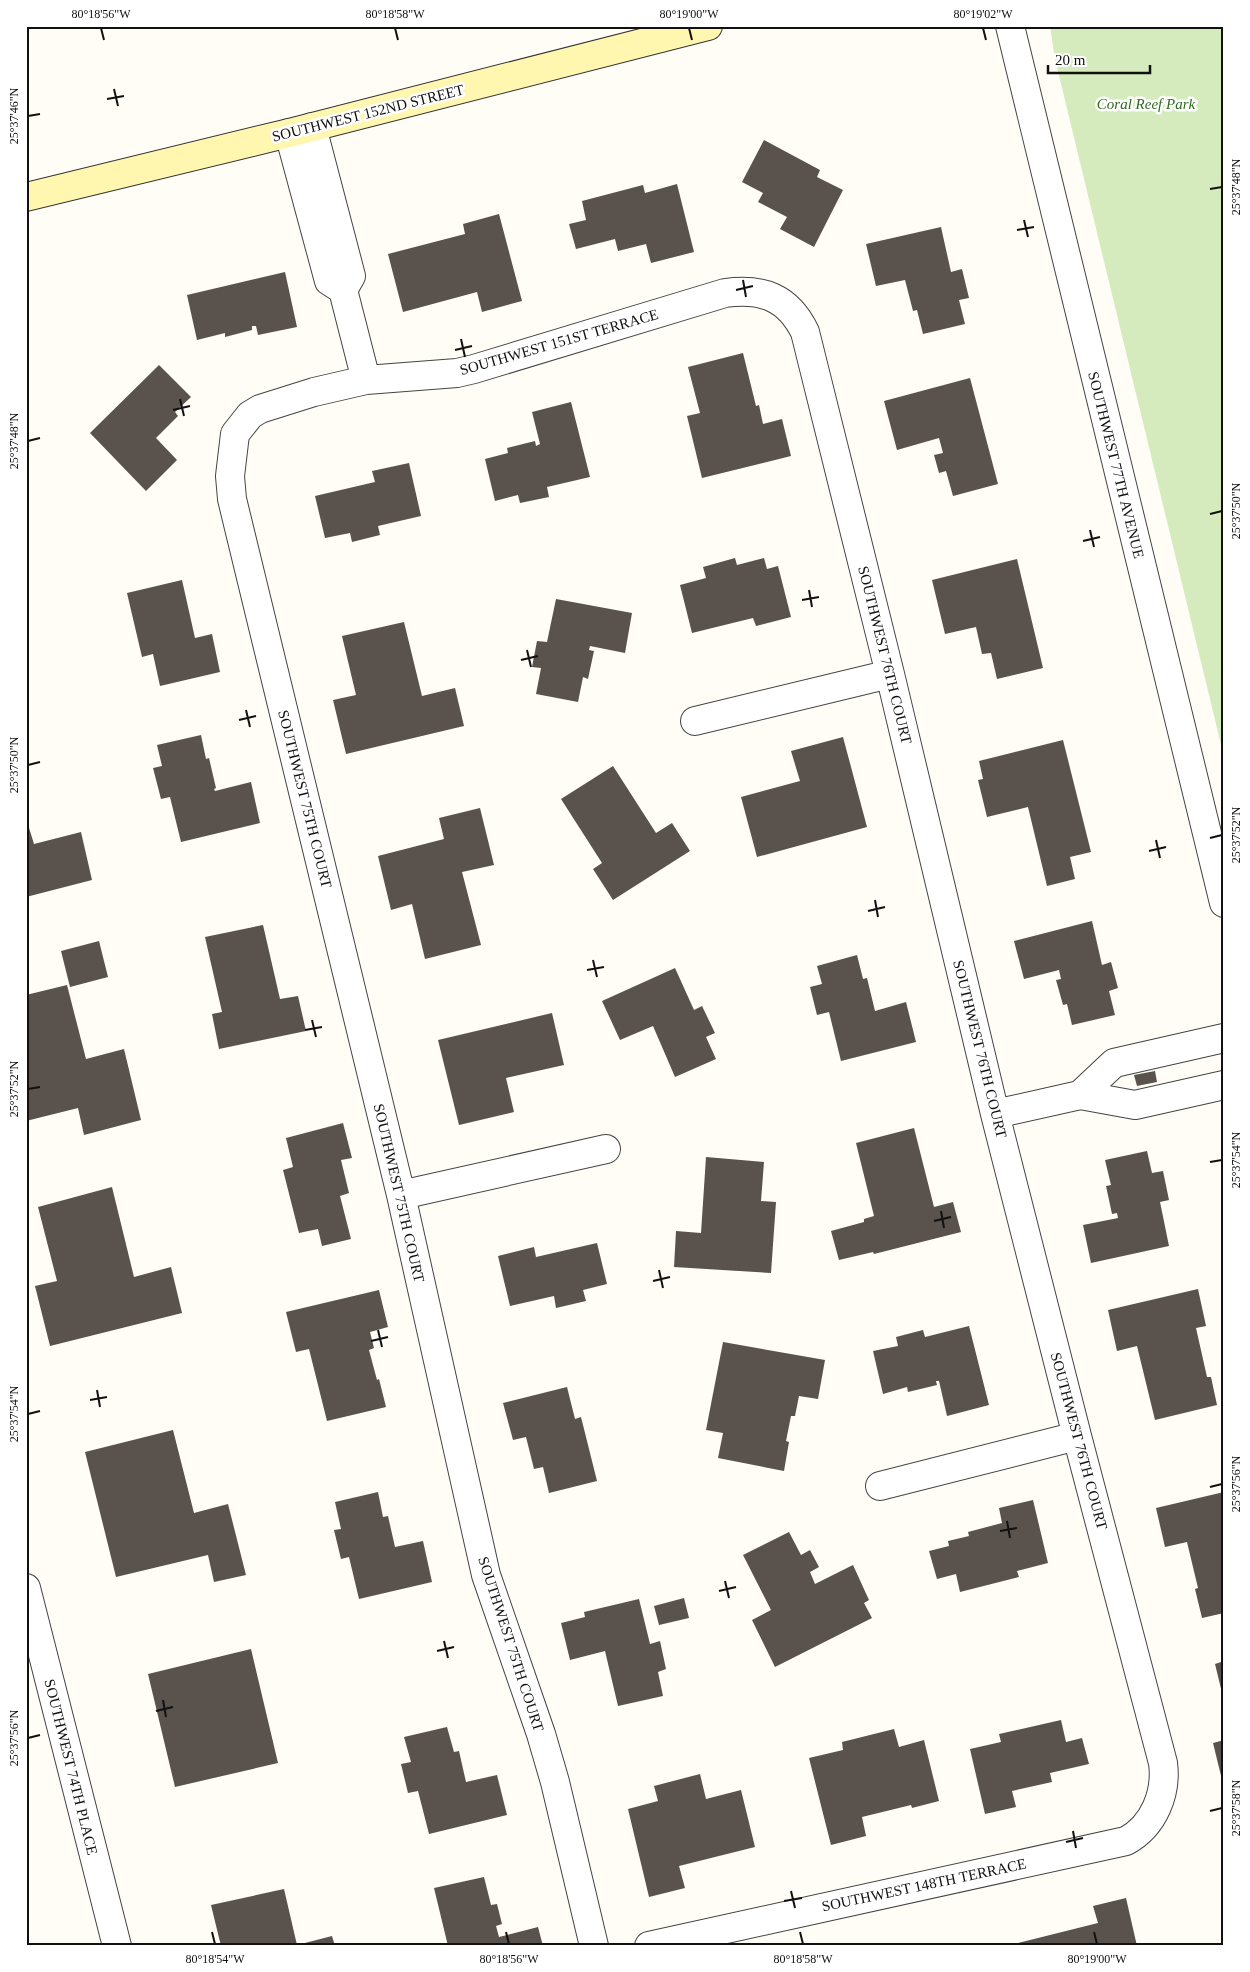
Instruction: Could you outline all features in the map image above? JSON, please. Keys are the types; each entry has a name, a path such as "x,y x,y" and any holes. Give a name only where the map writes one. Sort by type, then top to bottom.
{"main road":[{"name":"SOUTHWEST 152ND STREET","path":"26,197 301,130 708,26"}],"street":[{"name":"SOUTHWEST 77TH AVENUE","path":"1010,26 1224,903"},
{"path":"301,130 329,281 343,290 366,380"},
{"name":"SOUTHWEST 151ST TERRACE","path":"235,434 250,415 270,405 366,380 457,373 474,369 725,293 753,292 775,298"},
{"name":"SOUTHWEST 76TH COURT","path":"775,298 800,320 805,332 890,674 995,1114 1163,1763 1163,1785 1156,1808"},
{"name":"SOUTHWEST 75TH COURT","path":"235,434 230,476 232,499 401,1195 486,1576 541,1734 555,1782 594,1946"},
{"path":"696,721 890,674"},
{"path":"1080,1095 1114,1063 1224,1038"},
{"path":"995,1114 1080,1095 1135,1105 1224,1085"},
{"path":"401,1195 606,1149"},
{"path":"880,1486 1077,1436"},
{"name":"SOUTHWEST 74TH PLACE","path":"26,1588 116,1946"},
{"name":"SOUTHWEST 148TH TERRACE","path":"649,1946 1126,1841 1144,1828 1156,1808"}],"green space":[{"name":"Coral Reef Park","path":"1050,26 1224,26 1224,757 1055,59"}],"building":[{"path":"764,140 820,170 817,177 843,190 814,247 780,229 787,217 758,202 763,193 742,182"},
{"path":"677,184 694,252 651,263 646,244 618,251 615,239 576,249 569,224 586,220 582,201 643,185 645,193"},
{"path":"499,214 522,301 482,312 477,292 403,312 388,254 465,234 463,224"},
{"path":"941,227 951,272 962,269 969,298 959,300 965,324 923,334 917,310 913,311 905,280 876,286 866,244"},
{"path":"285,272 297,327 258,335 256,326 252,326 252,330 225,337 225,333 197,340 187,295"},
{"path":"743,353 756,406 759,405 763,424 782,419 791,456 702,478 687,416 700,413 688,367"},
{"path":"159,365 191,397 175,412 178,416 156,438 177,460 146,491 90,433"},
{"path":"970,378 998,484 953,496 946,471 939,473 934,455 943,453 939,438 897,450 884,401"},
{"path":"571,402 590,477 547,487 549,497 520,503 518,495 495,501 485,459 508,453 507,448 535,441 536,446 540,444 532,412"},
{"path":"409,463 421,516 378,526 380,535 352,542 350,533 325,538 315,496 375,482 372,471"},
{"path":"735,558 737,565 764,558 767,569 778,566 791,617 756,626 753,618 692,633 680,585 706,578 703,567"},
{"path":"1017,559 1043,668 997,679 991,653 982,654 976,627 945,634 932,580"},
{"path":"182,580 195,638 212,634 220,672 160,686 153,654 142,657 127,593"},
{"path":"556,599 632,613 625,653 590,646 589,650 594,651 588,679 583,677 578,702 536,694 541,668 532,667 537,641 547,642"},
{"path":"404,622 422,696 455,688 464,726 346,754 333,700 356,695 342,636"},
{"path":"201,735 206,759 209,758 216,788 214,789 215,791 251,782 260,823 181,842 170,797 161,799 153,768 162,766 157,745"},
{"path":"843,737 867,827 757,857 741,797 800,781 791,751"},
{"path":"1063,740 1091,852 1070,857 1075,879 1047,886 1028,807 987,817 978,780 983,779 979,761"},
{"path":"613,766 656,833 672,823 690,851 613,900 593,869 602,863 561,799"},
{"path":"480,808 494,865 462,872 481,945 425,959 412,904 391,910 378,856 444,839 439,818"},
{"path":"26,818 34,844 81,832 92,880 26,897"},
{"path":"1092,921 1102,965 1111,962 1118,988 1109,991 1115,1015 1072,1025 1067,1004 1063,1005 1056,980 1061,979 1059,970 1024,979 1014,941"},
{"path":"263,925 280,999 298,996 306,1031 219,1049 212,1014 222,1012 205,937"},
{"path":"99,941 108,977 70,987 61,951"},
{"path":"857,955 863,979 867,978 875,1011 906,1002 916,1042 841,1061 829,1012 817,1015 810,987 822,984 817,966"},
{"path":"675,968 694,1010 702,1006 715,1033 706,1037 716,1059 675,1077 653,1026 620,1040 602,1001"},
{"path":"67,985 86,1059 124,1049 141,1120 84,1135 78,1108 26,1121 26,995"},
{"path":"552,1013 564,1065 506,1078 514,1112 459,1125 438,1040"},
{"path":"1155,1071 1157,1082 1137,1086 1134,1075"},
{"path":"343,1123 352,1158 341,1160 349,1193 340,1196 351,1239 322,1246 318,1229 299,1233 283,1170 293,1167 286,1138"},
{"path":"914,1128 934,1207 953,1202 961,1232 874,1254 873,1252 839,1260 831,1231 864,1222 864,1219 874,1216 856,1143"},
{"path":"1147,1151 1152,1173 1163,1171 1169,1200 1160,1202 1169,1246 1091,1263 1083,1225 1118,1218 1117,1213 1112,1214 1106,1186 1111,1185 1105,1160"},
{"path":"706,1157 764,1162 761,1201 776,1202 771,1273 674,1267 676,1231 701,1233"},
{"path":"112,1187 134,1277 171,1267 182,1313 50,1346 35,1286 57,1281 38,1207"},
{"path":"597,1243 607,1284 583,1290 586,1301 556,1308 554,1296 510,1306 498,1256 534,1247 536,1257"},
{"path":"1198,1289 1206,1326 1196,1328 1207,1377 1211,1377 1217,1405 1155,1420 1137,1346 1117,1351 1108,1310"},
{"path":"379,1290 388,1327 370,1332 374,1348 369,1350 386,1407 327,1421 309,1349 296,1352 286,1312"},
{"path":"969,1326 989,1405 947,1416 939,1381 936,1381 937,1385 908,1392 907,1387 883,1394 873,1351 898,1346 896,1337 923,1330 925,1337"},
{"path":"723,1342 825,1360 818,1399 799,1396 795,1416 791,1416 786,1441 789,1442 784,1471 718,1458 723,1433 706,1430"},
{"path":"567,1387 575,1419 581,1417 597,1481 549,1493 543,1467 534,1469 526,1437 513,1440 503,1403"},
{"path":"173,1430 194,1513 228,1504 246,1575 214,1582 208,1555 116,1577 85,1452"},
{"path":"378,1492 383,1517 388,1516 395,1547 423,1541 432,1582 359,1599 349,1557 341,1559 334,1530 341,1529 335,1502"},
{"path":"1224,1492 1224,1613 1202,1618 1195,1589 1198,1588 1187,1542 1165,1547 1156,1508"},
{"path":"1033,1500 1048,1563 1017,1571 1019,1577 960,1592 956,1574 937,1579 929,1551 949,1546 948,1541 969,1536 968,1532 1002,1523 999,1508"},
{"path":"789,1532 801,1555 810,1550 819,1567 810,1572 815,1584 853,1565 869,1600 864,1603 872,1618 775,1667 752,1620 771,1610 743,1555"},
{"path":"684,1598 689,1618 659,1625 654,1606"},
{"path":"639,1599 650,1644 660,1641 666,1669 658,1672 663,1696 618,1706 605,1651 570,1660 561,1623 585,1617 584,1612"},
{"path":"251,1649 278,1763 175,1787 148,1674"},
{"path":"1224,1661 1224,1696 1223,1697 1215,1664"},
{"path":"1061,1720 1066,1742 1082,1738 1089,1764 1050,1773 1052,1782 1012,1791 1016,1807 985,1814 970,1749 1001,1742 999,1734"},
{"path":"447,1727 454,1752 459,1751 466,1782 497,1775 507,1815 429,1834 418,1791 408,1793 401,1764 411,1762 404,1737"},
{"path":"894,1729 899,1747 924,1740 939,1801 912,1808 911,1805 862,1817 866,1836 831,1845 809,1758 843,1750 842,1742"},
{"path":"1224,1740 1224,1784 1223,1784 1213,1743"},
{"path":"700,1774 706,1799 741,1790 755,1847 679,1866 685,1888 649,1897 628,1809 658,1801 654,1786"},
{"path":"484,1877 491,1905 497,1904 502,1924 496,1926 499,1937 538,1927 543,1946 448,1946 434,1888"},
{"path":"284,1889 297,1945 332,1936 335,1946 221,1946 211,1905"},
{"path":"1126,1898 1137,1946 1018,1946 1018,1943 1098,1923 1093,1906"}]}
